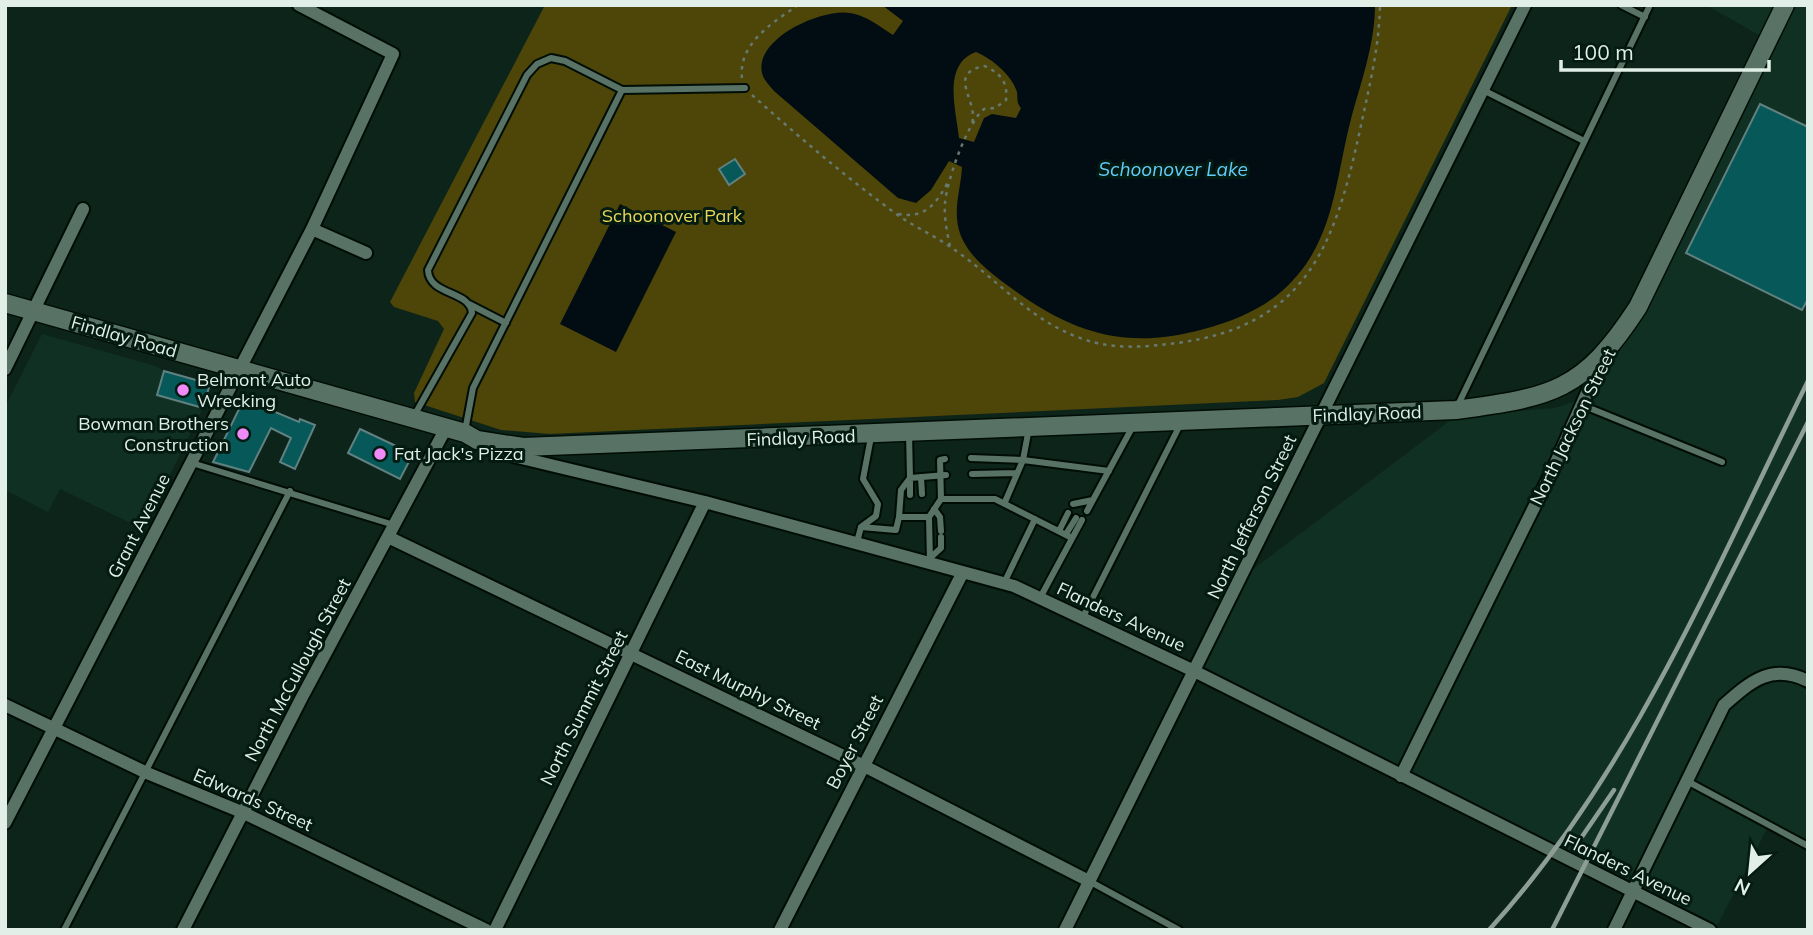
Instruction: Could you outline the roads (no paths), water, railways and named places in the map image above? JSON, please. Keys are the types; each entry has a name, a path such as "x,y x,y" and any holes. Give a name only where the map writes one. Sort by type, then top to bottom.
{"main road":[{"name":"North Jackson Street","path":"1603,357 1638,307 1785,5"},
{"name":"Findlay Road","path":"5,303 413,418 471,437 546,448 1456,410 1543,394 1575,381 1603,357"}],"street":[{"name":"Grant Avenue","path":"5,823 312,229 393,54 299,5"},
{"name":"North Jefferson Street","path":"1065,930 1525,5"},
{"path":"5,369 83,209"},
{"path":"312,229 366,253"},
{"name":"North Jackson Street","path":"1401,776 1603,357"},
{"name":"North McCullough Street","path":"183,930 446,428"},
{"name":"Flanders Avenue","path":"471,437 513,456 930,560 1004,583 1083,617 1194,671 1710,930"},
{"name":"North Summit Street","path":"495,930 705,502"},
{"name":"East Murphy Street","path":"388,537 862,765 1089,881"},
{"name":"Boyer Street","path":"780,930 963,572"},
{"path":"1614,930 1724,705 1746,686 1764,676 1784,672 1808,681"},
{"name":"Edwards Street","path":"5,705 147,773 244,813 486,930"}],"lane":[{"path":"1621,5 1644,17"},
{"path":"1456,410 1650,5"},
{"path":"506,323 434,285 428,278 428,270 527,75 537,64 551,58 565,61 622,90 745,88"},
{"path":"471,437 473,388 622,90"},
{"path":"1483,90 1584,141"},
{"path":"413,418 472,313 468,303"},
{"path":"1582,405 1722,462"},
{"path":"1083,617 1182,421"},
{"path":"1073,504 1084,507 1093,500 1136,423"},
{"path":"1005,502 1023,460 1030,427"},
{"path":"909,433 910,495"},
{"path":"857,542 861,527 876,516 878,504 863,479 872,435"},
{"path":"971,458 1023,460 1109,471"},
{"path":"900,517 910,513 925,515 934,509 941,499 944,476 940,460 946,459"},
{"path":"191,463 290,491 394,525"},
{"path":"972,474 1017,473"},
{"path":"861,527 896,530 900,517 901,490 910,478 944,476"},
{"path":"921,477 922,494"},
{"path":"64,930 290,491"},
{"path":"941,499 995,499 1069,536"},
{"path":"930,560 941,548 940,517 934,509"},
{"path":"1059,531 1068,513"},
{"path":"925,515 930,560"},
{"path":"1004,583 1035,519"},
{"path":"1040,598 1079,519"},
{"path":"1685,780 1808,846"},
{"path":"1089,881 1179,930"}],"water":[{"name":"Schoonover Lake","path":"882,5 1375,5 1370,48 1335,191 1321,236 1310,258 1295,278 1276,296 1251,312 1204,329 1149,338 1100,333 1077,326 1031,302 985,268 966,246 957,222 962,167 949,161 931,190 916,203 898,198 774,91 762,73 762,60 779,37 824,15 856,14 893,35 903,21","holes":["976,52 1011,79 1021,108 1016,118 992,114 984,118 974,142 959,138 954,102 955,77 965,58"]},
{"path":"620,204 676,232 616,352 560,324"}],"railway":[{"path":"1489,930 1540,869 1586,804 1628,737 1704,596 1808,381"},
{"path":"1552,930 1808,422"},
{"path":"1577,844 1614,790"}],"place":[{"name":"Belmont Auto Wrecking","path":"183,390"},
{"name":"Bowman Brothers Construction","path":"243,434"},
{"name":"Fat Jack's Pizza","path":"380,454"}],"park label":[{"name":"Schoonover Park","path":"672,216"}]}
